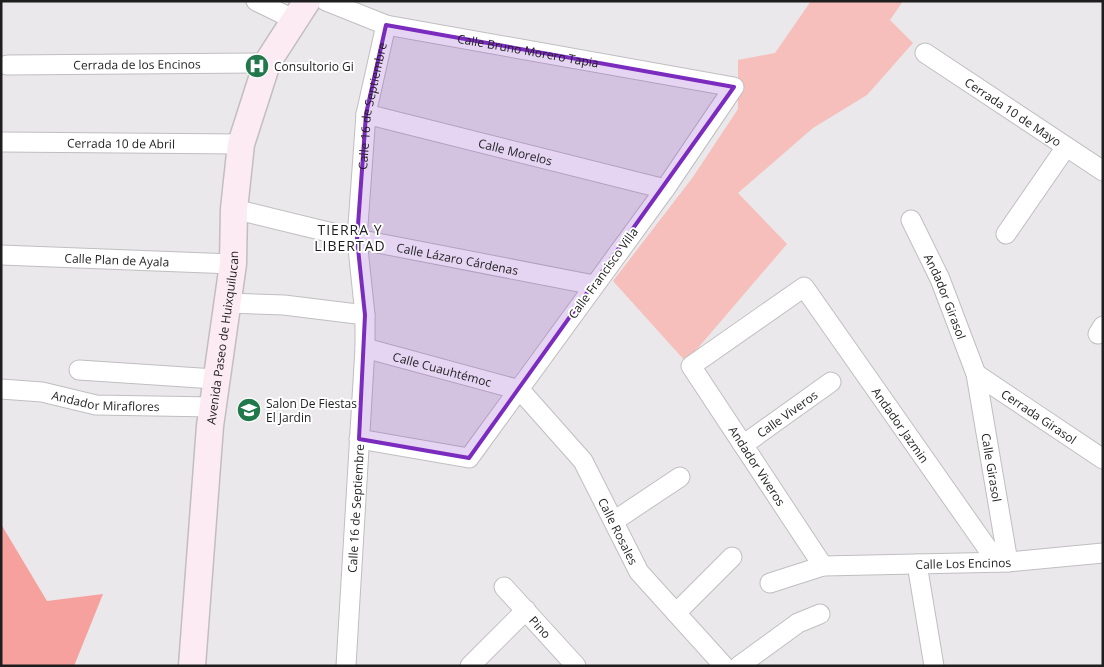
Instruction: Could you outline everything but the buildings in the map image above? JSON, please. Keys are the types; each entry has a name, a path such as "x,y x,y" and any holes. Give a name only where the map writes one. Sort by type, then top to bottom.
{"street":[{"path":"256,1 301,11"},
{"name":"Calle Bruno Morero Tapia","path":"326,1 386,25 734,87"},
{"name":"Avenida Paseo de Huixquilucan","path":"192,666 213,407 234,264 234,209 241,144 267,63 301,11"},
{"name":"Calle 16 de Septiembre","path":"346,666 365,348 365,315 357,239 366,114 386,25"},
{"name":"Cerrada 10 de Mayo","path":"925,53 1103,170"},
{"name":"Cerrada de los Encinos","path":"7,65 267,63"},
{"name":"Calle Francisco Villa","path":"359,439 469,458 665,189 734,87"},
{"name":"Calle Morelos","path":"366,114 665,189"},
{"name":"Cerrada 10 de Abril","path":"1,142 241,144"},
{"path":"1006,234 1066,147"},
{"name":"Calle Lázaro Cárdenas","path":"234,209 357,239 594,285"},
{"name":"Andador Girasol","path":"911,220 940,279 976,374"},
{"name":"Calle Plan de Ayala","path":"1,255 234,264"},
{"name":"Andador Jazmin","path":"691,366 804,287 1003,562"},
{"path":"227,303 284,304 365,315"},
{"name":"Calle Cuauhtémoc","path":"365,348 520,390"},
{"name":"Andador Viveros","path":"691,366 823,566"},
{"path":"80,370 216,379"},
{"name":"Cerrada Girasol","path":"976,374 1103,459"},
{"name":"Calle Girasol","path":"976,374 1003,562"},
{"name":"Calle Viveros","path":"743,445 831,382"},
{"name":"Andador Miraflores","path":"1,388 42,392 96,405 213,407"},
{"name":"Calle Rosales","path":"520,390 583,461 639,572 724,666"},
{"path":"614,521 680,477"},
{"name":"Calle Los Encinos","path":"770,583 823,566 1003,562 1103,553"},
{"path":"676,613 732,557"},
{"path":"917,564 934,666"},
{"name":"Pino","path":"504,587 576,666"},
{"path":"470,666 526,610"},
{"path":"739,666 798,623 820,614"}],"highlighted area":[{"path":"386,25 734,87 469,458 359,439 365,315 357,239 366,114"}],"shaded area":[{"path":"811,1 903,1 890,20 913,43 867,95 813,128 738,193 787,244 686,362 613,281 693,177 738,109 738,60 775,53"},
{"path":"1,524 47,601 103,594 74,666 1,666"}],"place":[{"name":"Consultorio Gi","path":"257,66"},
{"name":"Salon De Fiestas El Jardin","path":"249,410"}],"district":[{"name":"TIERRA Y LIBERTAD","path":"350,237"}]}
